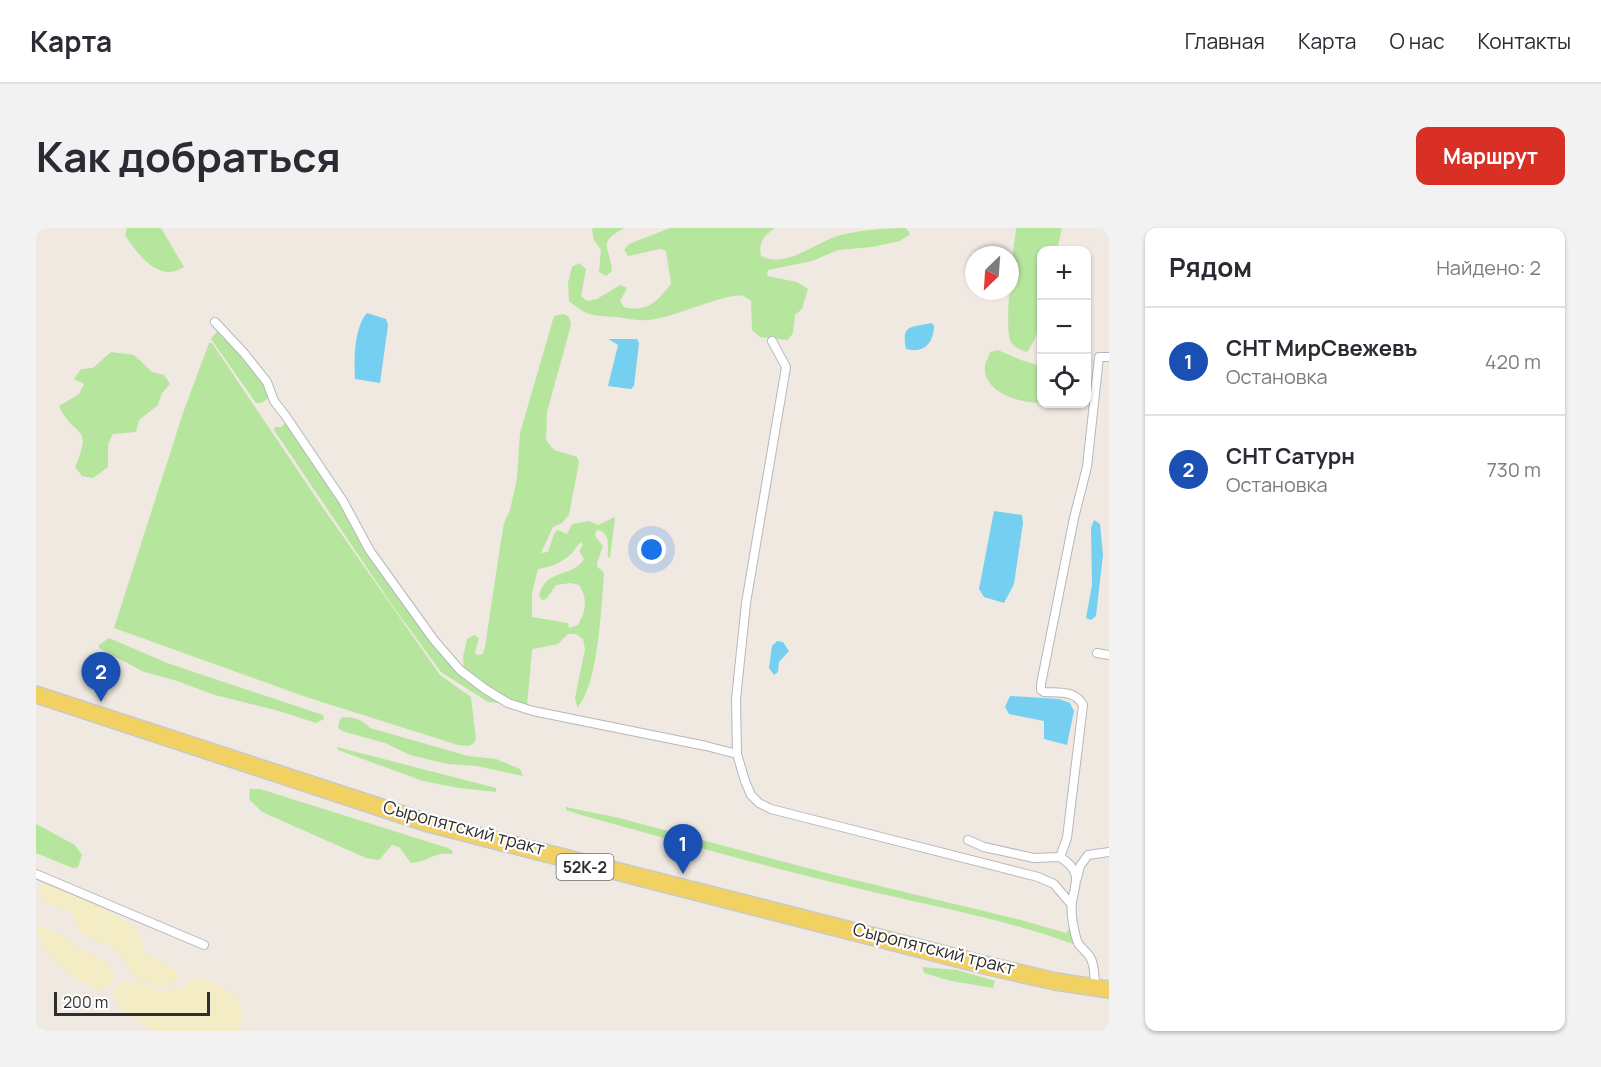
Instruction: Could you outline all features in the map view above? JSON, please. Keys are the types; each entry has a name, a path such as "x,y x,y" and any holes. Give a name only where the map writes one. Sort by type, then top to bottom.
{"main road":[{"name":"Сыропятский тракт","path":"36,691 431,820 1031,973 1109,986"},
{"name":"Сыропятский тракт","path":"36,698 428,827 988,970 1109,993"}],"street":[{"path":"215,322 244,352 267,382 274,401 343,501 370,551 434,640 460,670 508,703 533,711 737,754"},
{"path":"772,341 786,367 740,652 736,699 737,754 751,795 759,803 771,809 1038,877 1054,884 1071,904"},
{"path":"1060,857 1067,838 1083,705 1079,698 1068,693 1044,692 1041,690 1041,684 1074,518 1087,467 1099,357 1109,357"},
{"path":"1097,653 1109,655"},
{"path":"968,840 984,847 1034,858 1060,857 1073,868 1077,878"},
{"path":"1095,984 1094,968 1090,957 1077,942 1071,904 1080,866 1088,855 1109,852"},
{"path":"36,874 204,945"}],"green space":[{"path":"127,228 161,228 184,267 170,272 156,269 138,253 125,235"},
{"path":"593,228 624,228 615,233 607,242 612,271 606,276 599,272 601,250 594,240"},
{"path":"670,228 775,228 765,237 760,247 761,256 771,259 792,257 831,238 849,233 906,228 910,234 900,241 872,247 838,250 812,261 768,270 767,276 797,282 808,289 802,309 795,315 793,333 788,340 760,337 752,330 751,301 743,296 725,298 658,319 644,320 590,314 569,301 568,283 572,267 579,263 586,269 581,296 587,301 597,299 620,285 627,288 620,301 624,307 640,308 651,304 671,284 666,251 660,249 628,256 624,250 629,244"},
{"path":"1016,228 1062,228 1058,246 1037,246 1037,332 1027,352 1014,346 1009,334 1009,300 1019,300 1019,246 1014,246"},
{"path":"564,314 569,317 571,325 547,412 546,440 554,450 577,457 579,462 569,515 562,523 553,527 541,553 548,552 557,530 567,534 572,524 589,521 598,525 615,517 610,558 608,557 608,541 603,532 596,531 595,536 603,546 597,563 598,568 604,574 600,624 595,662 585,695 578,707 575,698 585,649 583,639 576,634 568,634 558,644 533,649 527,705 493,692 478,681 464,670 463,657 467,639 474,635 479,638 475,652 477,655 483,654 485,647 504,523 510,510 517,478 520,433 554,316","holes":["581,542 583,545 579,551 584,559 579,565 552,577 542,587 539,596 542,600 546,599 556,585 571,583 579,585 584,595 585,605 578,625 569,628 568,623 532,617 532,593 538,569 560,562"]},
{"path":"218,330 265,383 270,396 262,403 256,403 211,339"},
{"path":"209,343 212,343 319,502 440,675 471,697 476,739 473,744 458,745 306,697 114,628 183,413"},
{"path":"998,350 1037,365 1037,403 1004,395 990,383 985,365 990,352"},
{"path":"111,352 134,355 152,372 164,375 170,384 162,393 158,405 139,420 136,432 113,434 108,444 108,467 93,478 82,476 75,467 83,444 82,437 59,406 79,394 84,384 74,379 81,369 93,368"},
{"path":"286,422 341,502 371,556 416,622 451,664 499,703 488,702 441,672 392,605 274,430 275,427 281,427"},
{"path":"109,638 167,663 323,715 324,719 316,723 215,695 144,672 99,648 99,645"},
{"path":"343,717 358,720 370,728 468,756 496,759 520,769 523,776 477,766 447,764 410,755 385,743 342,731 338,728 340,719"},
{"path":"337,747 496,788 496,792 423,781 338,750"},
{"path":"250,789 260,789 453,851 452,854 439,854 411,863 399,847 392,845 379,860 366,858 262,812 249,799"},
{"path":"566,807 619,818 1066,933 1071,926 1075,943 988,918 745,860 581,815 566,810"},
{"path":"36,824 75,845 82,855 78,867 73,868 36,853"},
{"path":"922,967 957,970 995,981 993,988 951,981 924,973"}],"sand":[{"path":"46,883 82,896 137,928 144,951 175,970 177,978 169,986 156,986 134,975 113,946 91,940 81,933 71,913 46,902 40,895 40,886"},
{"path":"37,924 65,937 76,947 105,961 113,972 112,982 99,992 69,973 50,956 43,946 38,936"},
{"path":"198,977 227,990 239,1001 242,1018 240,1031 152,1031 115,1003 114,990 120,981 140,981 160,991 184,988 189,980"}],"water":[{"path":"367,313 386,319 388,325 380,383 355,379 357,335"},
{"path":"931,323 934,325 934,331 927,345 918,350 906,349 907,331 913,327"},
{"path":"608,339 637,339 639,343 634,386 631,389 608,386 618,345"},
{"path":"994,511 1022,515 1023,523 1014,584 1004,603 984,597 979,589"},
{"path":"1094,520 1100,524 1103,555 1096,616 1091,620 1086,618 1092,585 1091,528"},
{"path":"777,641 783,642 789,651 779,662 778,672 774,675 769,668 772,646"},
{"path":"1010,696 1059,699 1070,703 1074,711 1067,745 1044,739 1044,721 1009,714 1005,707"}],"place":[{"name":"СНТ Сатурн","path":"101,702"},
{"name":"СНТ МирСвежевъ","path":"683,874"}]}
